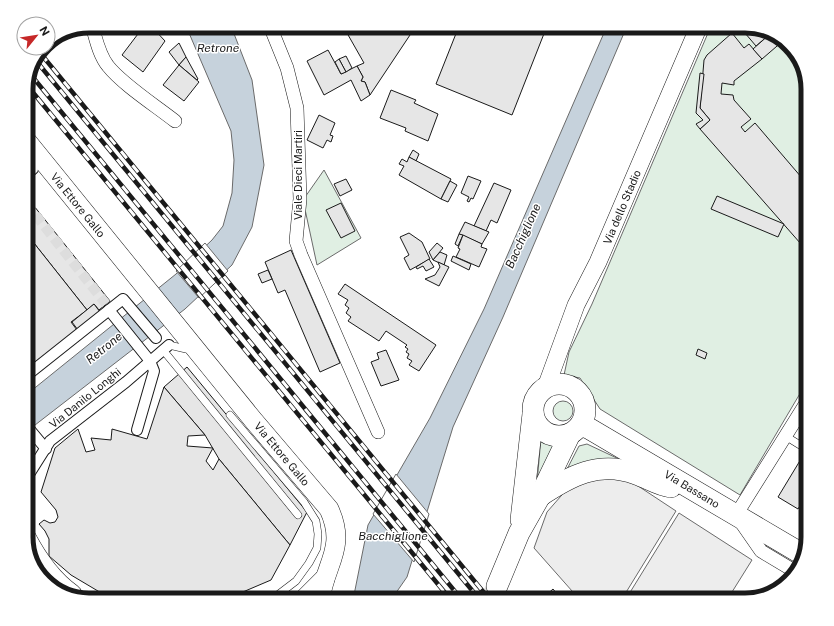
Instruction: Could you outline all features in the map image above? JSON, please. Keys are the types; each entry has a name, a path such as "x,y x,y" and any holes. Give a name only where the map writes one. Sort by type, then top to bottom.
{"main road":[{"name":"Via Ettore Gallo","path":"33,149 174,324 329,509 335,522 337,537 335,553 322,593"},
{"name":"Via dello Stadio","path":"497,586 519,533 585,414 586,407 580,394 574,388 560,384 546,388 536,399 519,533"},
{"path":"534,414 535,421 545,432 559,437 576,430"},
{"name":"Via Bassano","path":"576,430 596,432 799,552"},
{"path":"540,496 574,475 601,469 618,469 635,474 663,486 695,491"},
{"path":"35,551 58,583"},
{"name":"Via Ettore Gallo","path":"311,593 326,577"}],"street":[{"path":"94,33 100,52 108,66 133,89 174,121"},
{"name":"Viale Dieci Martiri","path":"273,33 287,68 297,108 300,199 296,241 300,255 378,432"},
{"name":"Via dello Stadio","path":"546,388 576,305 598,262 696,33"},
{"path":"33,370 122,299 156,338"},
{"path":"109,310 148,358 154,370 137,430"},
{"name":"Via Danilo Longhi","path":"33,469 50,441 148,358 166,347"},
{"path":"791,569 761,551 736,515 801,412"},
{"path":"33,433 46,449"}],"lane":[{"path":"166,347 186,349 192,344"},
{"path":"166,347 298,515"},
{"path":"230,415 304,502 316,521 318,534 317,548 309,563 296,581 280,593"},
{"path":"786,437 801,446"}],"green space":[{"path":"708,33 752,33 770,39 785,49 798,71 801,89 801,392 740,495 600,409 580,378 564,375 569,352 592,304"},
{"path":"324,170 361,238 317,265 303,200"},
{"path":"563,401 570,404 573,411 570,418 563,421 556,418 553,411 556,404"},
{"path":"541,438 556,445 536,494"},
{"path":"587,444 621,460 565,473 579,446"}],"shaded area":[{"path":"598,477 629,480 676,511 626,593 574,593 534,548 547,512 568,488"},
{"path":"679,513 752,560 731,593 630,593"}],"water":[{"name":"Retrone","path":"189,33 234,33 252,80 264,165 252,227 232,265 185,309 33,427 33,389 176,274 212,240 223,226 232,193 234,160 231,131"},
{"name":"Bacchiglione","path":"604,33 624,33 503,317 453,427 407,577 396,593 354,593 368,525 430,418 484,309"}],"pier":[{"path":"205,243 228,271 199,298 176,271"},
{"path":"396,474 429,514 414,562 373,514"}],"building":[{"path":"139,33 158,33 165,41 143,72 122,55"},
{"path":"347,33 411,33 370,95 365,82 361,81 363,77 357,66 364,63"},
{"path":"456,33 544,33 512,115 436,84"},
{"path":"732,33 744,48 749,44 762,59 734,81 734,85 722,83 721,94 733,95 734,100 751,119 741,127 745,132 755,123 801,177 801,244 700,129 710,120 700,108 704,60 707,55"},
{"path":"745,33 752,33 766,37 756,46"},
{"path":"766,37 779,45 762,59 753,49"},
{"path":"179,43 186,57 179,65 169,52"},
{"path":"328,50 341,74 357,66 363,77 361,81 365,82 370,95 361,101 351,80 324,95 307,61"},
{"path":"346,56 352,68 346,72 339,59"},
{"path":"186,57 198,79 197,80 179,65"},
{"path":"339,59 346,72 341,74 335,62"},
{"path":"179,65 199,82 184,101 163,85"},
{"path":"700,73 704,74 700,108 710,120 700,129 696,124 703,120 696,113"},
{"path":"391,90 416,100 414,103 438,114 428,141 405,131 406,128 380,118"},
{"path":"319,115 335,123 330,135 333,136 331,142 327,140 323,148 307,140"},
{"path":"413,150 419,154 416,161 409,157"},
{"path":"409,157 451,179 441,199 399,175 404,166 399,164 402,159 407,162"},
{"path":"468,176 481,181 473,199 471,198 469,202 467,201 469,197 461,193"},
{"path":"346,179 352,190 340,196 334,184"},
{"path":"450,181 457,185 448,202 441,199"},
{"path":"494,183 511,190 497,223 491,220 486,231 474,226"},
{"path":"717,196 784,224 778,237 711,209"},
{"path":"341,203 355,231 341,238 326,210"},
{"path":"33,205 110,301 99,310 94,304 87,310 33,242"},
{"path":"465,222 489,232 482,244 459,234"},
{"path":"409,233 422,242 430,259 410,270 404,258 409,255 400,237"},
{"path":"459,234 463,235 458,246 455,244"},
{"path":"463,235 482,244 481,247 487,249 479,267 456,257 460,249 458,248"},
{"path":"33,242 87,310 71,322 77,330 33,365"},
{"path":"437,243 443,248 433,260 429,252"},
{"path":"291,250 340,363 320,372 285,290 278,293 265,262"},
{"path":"440,252 447,255 444,265 433,260"},
{"path":"453,256 471,264 469,270 451,261"},
{"path":"429,259 434,267 426,271 423,266 417,269 416,267"},
{"path":"438,262 449,267 439,286 425,279 435,275 440,267"},
{"path":"268,270 272,279 262,283 258,274"},
{"path":"345,284 436,345 419,371 409,365 412,361 407,358 409,354 406,352 408,349 405,347 407,345 386,331 379,341 348,321 351,317 346,313 349,308 345,305 348,300 338,294"},
{"path":"94,304 100,312 78,330 72,322"},
{"path":"698,349 707,353 705,359 696,355"},
{"path":"386,350 399,380 381,386 371,362 379,359 377,353"},
{"path":"187,367 307,512 290,545 219,459 205,435 164,387"},
{"path":"164,387 205,435 188,436 187,446 213,448 206,461 213,470 219,459 290,545 271,580 240,593 101,593 71,575 49,556 49,539 39,524 44,520 50,523 55,522 58,517 56,510 41,492 55,448 78,429 86,452 95,450 91,438 111,440 112,429 147,439"},
{"path":"801,459 801,504 798,509 778,497"},
{"path":"553,589 556,593 549,593"}],"tunnel":[{"path":"33,212 106,304"},
{"path":"494,593 497,586"}],"railway":[{"path":"44,57 484,593"},
{"path":"39,64 474,593"},
{"path":"34,79 456,593"},
{"path":"33,92 445,593"}]}
